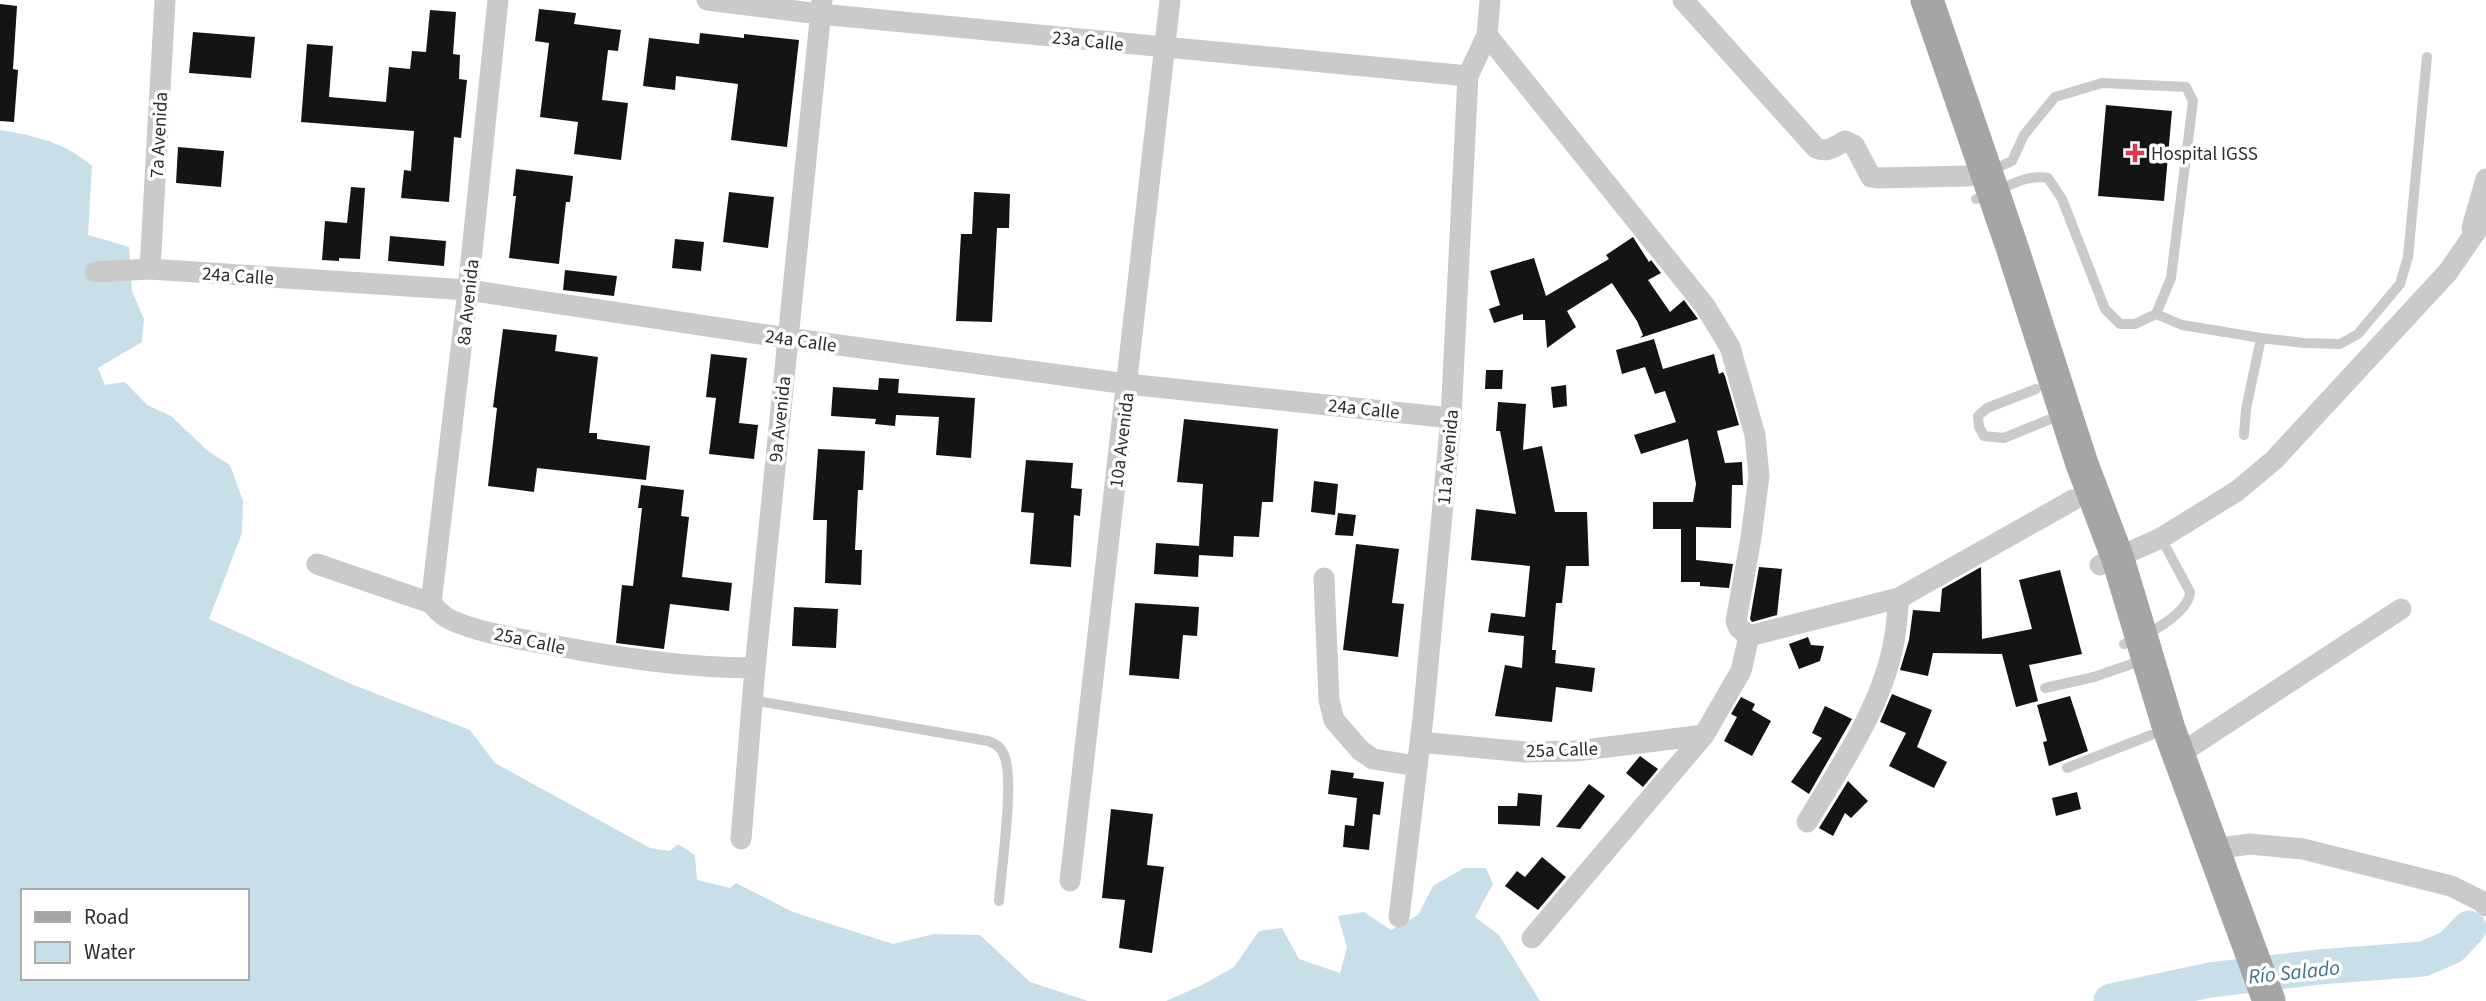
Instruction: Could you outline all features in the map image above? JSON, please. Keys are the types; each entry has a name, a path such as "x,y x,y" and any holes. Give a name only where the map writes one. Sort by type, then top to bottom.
{"main road":[{"path":"1907,0 1981,186 2082,464 2136,651 2214,849 2248,981"},
{"path":"1927,0 2036,389 2073,500 2109,562"},
{"path":"2136,651 2151,735 2248,981 2269,1001"}],"street":[{"name":"7a Avenida","path":"150,270 165,0"},
{"name":"8a Avenida","path":"431,603 468,290 498,0"},
{"name":"23a Calle","path":"707,0 821,7 1165,48 1468,76"},
{"name":"10a Avenida","path":"1070,881 1170,0"},
{"name":"11a Avenida","path":"1399,917 1420,743 1451,418 1468,76 1487,35 1490,0"},
{"path":"1683,0 1816,148 1824,151 1845,141 1850,142 1871,177 1981,186"},
{"name":"9a Avenida","path":"741,839 755,668 821,7"},
{"path":"1487,35 1705,306 1730,347 1755,435 1759,476 1736,621 1739,628 1749,636"},
{"path":"2464,250 2486,179"},
{"path":"2109,562 2161,538 2237,491 2274,460 2448,272 2486,217"},
{"name":"24a Calle","path":"95,272 150,270 468,290 787,338 1127,384 1451,418"},
{"path":"1749,636 1899,598 2073,500"},
{"name":"25a Calle","path":"317,564 431,603 439,613 451,620 520,639 717,668 755,668"},
{"path":"1324,578 1329,700 1334,720 1360,750 1373,759 1417,766"},
{"path":"1807,822 1859,735 1884,677 1894,642 1899,598"},
{"path":"2178,755 2401,609"},
{"path":"1532,938 1704,735 1741,671 1749,636"},
{"name":"25a Calle","path":"1420,743 1525,752 1576,751 1704,735"},
{"path":"2214,849 2250,844 2303,849 2452,886 2486,906"}],"lane":[{"path":"2156,314 2182,325 2304,343 2340,344 2358,334 2400,284 2408,257 2427,57"},
{"path":"2102,83 2186,87 2190,92 2193,101 2171,278 2156,314 2135,324 2120,324 2105,309 2062,199 2048,178 2036,176 1981,186 2012,161 2024,135 2055,97 2102,83"},
{"path":"2244,435 2246,409 2261,338"},
{"path":"2036,389 1987,408 1978,416 1979,427 1984,436 2004,438 2048,420"},
{"path":"2045,688 2094,677 2136,651 2184,608 2189,601 2190,592 2161,538"},
{"path":"752,700 996,744 1003,751 1009,777 999,901"},
{"path":"2067,768 2151,735"}],"water":[{"path":"0,130 49,141 71,151 92,166 88,235 129,247 132,291 144,319 142,342 98,368 105,385 125,382 147,405 171,416 208,451 230,465 243,501 242,533 209,619 351,684 470,730 495,763 650,848 670,851 678,844 695,855 697,880 730,888 736,883 793,912 893,944 934,934 980,935 1030,982 1088,1001 0,1001"},
{"path":"1464,868 1486,868 1493,884 1475,917 1499,935 1540,1001 1166,1001 1234,967 1259,931 1282,928 1299,959 1340,973 1347,947 1338,916 1364,912 1391,930 1418,915 1433,886"}],"building":[{"path":"0,4 17,6 13,69 18,70 14,122 0,121"},
{"path":"539,9 576,13 574,24 621,30 618,51 608,50 602,100 628,103 621,160 574,154 578,122 540,117 549,43 535,41"},
{"path":"430,10 456,12 453,54 460,55 459,79 467,80 461,138 454,137 449,202 401,198 404,170 411,171 414,131 301,122 307,44 333,46 329,97 386,102 389,67 410,69 412,51 426,52"},
{"path":"193,32 255,37 251,78 189,73"},
{"path":"700,33 744,38 744,34 799,40 787,147 731,140 738,84 676,76 675,90 643,86 649,38 699,44"},
{"name":"Hospital IGSS","path":"2106,105 2172,111 2164,201 2098,196"},
{"path":"178,147 224,151 221,187 176,183"},
{"path":"516,169 573,176 570,202 566,202 559,264 509,258 516,196 513,196"},
{"path":"351,187 365,188 360,259 322,260 325,221 347,223"},
{"path":"729,192 774,197 768,248 723,242"},
{"path":"974,192 1010,194 1009,228 997,228 992,322 956,321 961,234 972,234"},
{"path":"390,236 446,241 444,266 388,261"},
{"path":"1633,237 1649,262 1651,260 1661,273 1648,280 1670,312 1684,300 1698,319 1640,338 1643,335 1637,321 1612,283 1567,311 1576,327 1547,348 1545,320 1523,320 1523,314 1494,323 1489,309 1500,305 1490,271 1534,258 1546,296 1609,259 1606,255"},
{"path":"675,239 704,242 701,271 672,268"},
{"path":"565,270 617,276 614,296 563,290"},
{"path":"503,329 557,335 555,351 598,357 589,433 597,433 597,439 650,446 646,480 537,468 534,492 488,486 497,408 493,407"},
{"path":"1654,339 1663,369 1714,354 1719,374 1723,372 1725,376 1739,425 1717,431 1725,463 1742,462 1743,485 1732,485 1731,528 1696,527 1696,560 1733,564 1729,588 1700,586 1700,582 1681,582 1681,529 1653,529 1653,502 1693,502 1696,484 1688,439 1641,454 1634,435 1676,422 1665,391 1655,394 1645,367 1622,374 1616,350"},
{"path":"711,354 747,358 739,423 758,425 754,459 709,454 716,398 706,397"},
{"path":"1486,370 1503,370 1502,389 1485,389"},
{"path":"879,378 899,379 898,393 975,398 971,458 936,455 939,417 896,415 895,426 875,424 876,419 831,416 833,387 878,390"},
{"path":"1566,385 1567,406 1553,408 1551,387"},
{"path":"1498,402 1526,404 1523,450 1542,446 1555,512 1587,512 1589,566 1566,566 1562,603 1556,603 1552,650 1556,650 1555,663 1595,668 1592,692 1556,687 1552,722 1495,716 1505,665 1522,668 1524,636 1488,632 1491,613 1525,617 1530,566 1471,560 1476,509 1516,514 1500,431 1496,431"},
{"path":"1184,419 1278,429 1273,502 1262,502 1259,537 1234,536 1233,557 1199,555 1198,577 1154,574 1156,543 1199,546 1203,484 1177,482"},
{"path":"818,449 865,451 863,490 858,490 855,550 862,550 861,585 825,583 827,520 813,520"},
{"path":"1026,460 1073,463 1071,488 1082,489 1080,516 1074,515 1071,567 1030,564 1034,513 1021,512"},
{"path":"1314,481 1338,484 1335,515 1311,512"},
{"path":"641,485 684,490 681,516 689,517 682,577 732,583 729,611 670,604 664,649 616,643 622,585 633,586 642,508 638,508"},
{"path":"1338,513 1356,515 1353,536 1335,535"},
{"path":"1356,544 1399,549 1392,603 1404,604 1398,657 1343,650"},
{"path":"1759,567 1782,569 1777,615 1752,622 1750,619"},
{"path":"1981,567 1982,639 2032,629 2019,580 2060,570 2082,654 2029,665 2038,701 2016,707 2002,654 1933,653 1928,676 1900,670 1909,640 1913,610 1940,612 1942,589"},
{"path":"1135,603 1199,607 1197,636 1183,635 1179,679 1129,675"},
{"path":"794,607 838,609 836,648 792,646"},
{"path":"1808,637 1811,645 1824,646 1820,661 1799,669 1789,644"},
{"path":"1892,694 1932,710 1917,747 1947,762 1934,788 1889,766 1906,733 1880,722"},
{"path":"2070,696 2088,751 2049,766 2043,742 2047,741 2037,705"},
{"path":"1741,697 1755,704 1752,710 1771,721 1752,756 1724,741 1737,717 1731,714"},
{"path":"1825,706 1852,719 1809,794 1791,782 1822,738 1812,733"},
{"path":"1640,756 1658,769 1643,787 1626,773"},
{"path":"1331,770 1354,773 1353,778 1384,782 1380,815 1373,814 1369,850 1343,847 1345,825 1354,826 1357,798 1328,794"},
{"path":"1848,781 1868,801 1851,818 1845,813 1833,836 1819,828"},
{"path":"1589,784 1605,796 1580,829 1556,827"},
{"path":"2077,792 2081,809 2056,816 2052,798"},
{"path":"1518,793 1542,795 1540,826 1498,824 1498,806 1517,806"},
{"path":"1111,809 1153,814 1147,865 1164,867 1152,953 1119,948 1125,900 1102,898"},
{"path":"1542,857 1566,877 1538,910 1505,886 1517,871 1525,877"}],"waterway":[{"name":"Río Salado","path":"2111,1001 2210,980 2319,967 2423,959 2451,947 2469,928"}],"place":[{"name":"Hospital IGSS","path":"2135,153"}]}
